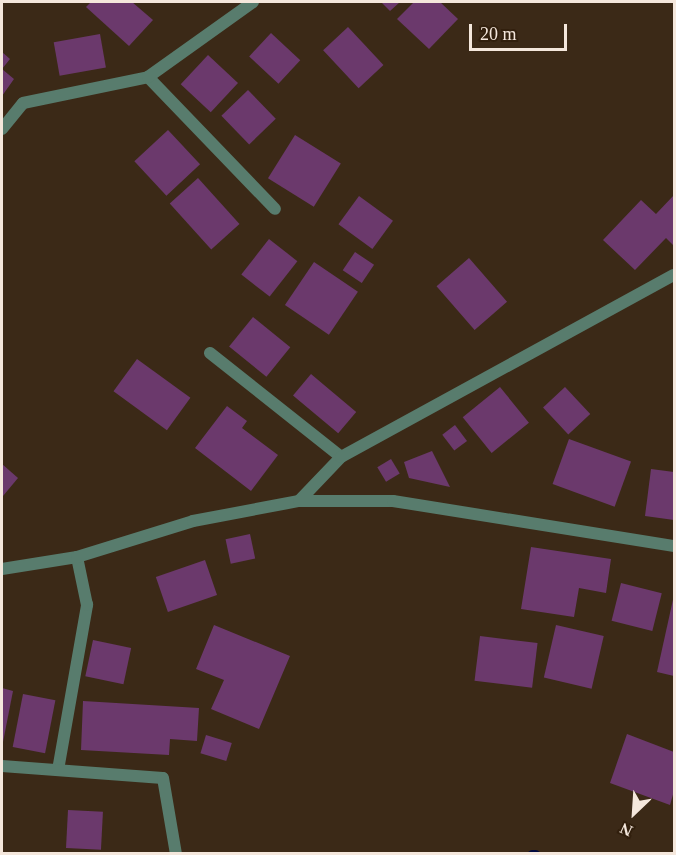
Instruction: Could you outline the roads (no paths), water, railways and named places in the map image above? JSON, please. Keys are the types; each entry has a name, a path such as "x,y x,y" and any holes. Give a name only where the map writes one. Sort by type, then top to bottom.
{"street":[{"path":"2,129 23,103 148,76 254,2"},
{"path":"148,76 275,209"},
{"path":"299,501 341,457 675,275"},
{"path":"210,353 341,457"},
{"path":"2,569 76,557 193,521 299,501 393,501 675,546"},
{"path":"58,770 87,605 76,557"},
{"path":"2,766 163,778 176,854"}]}
